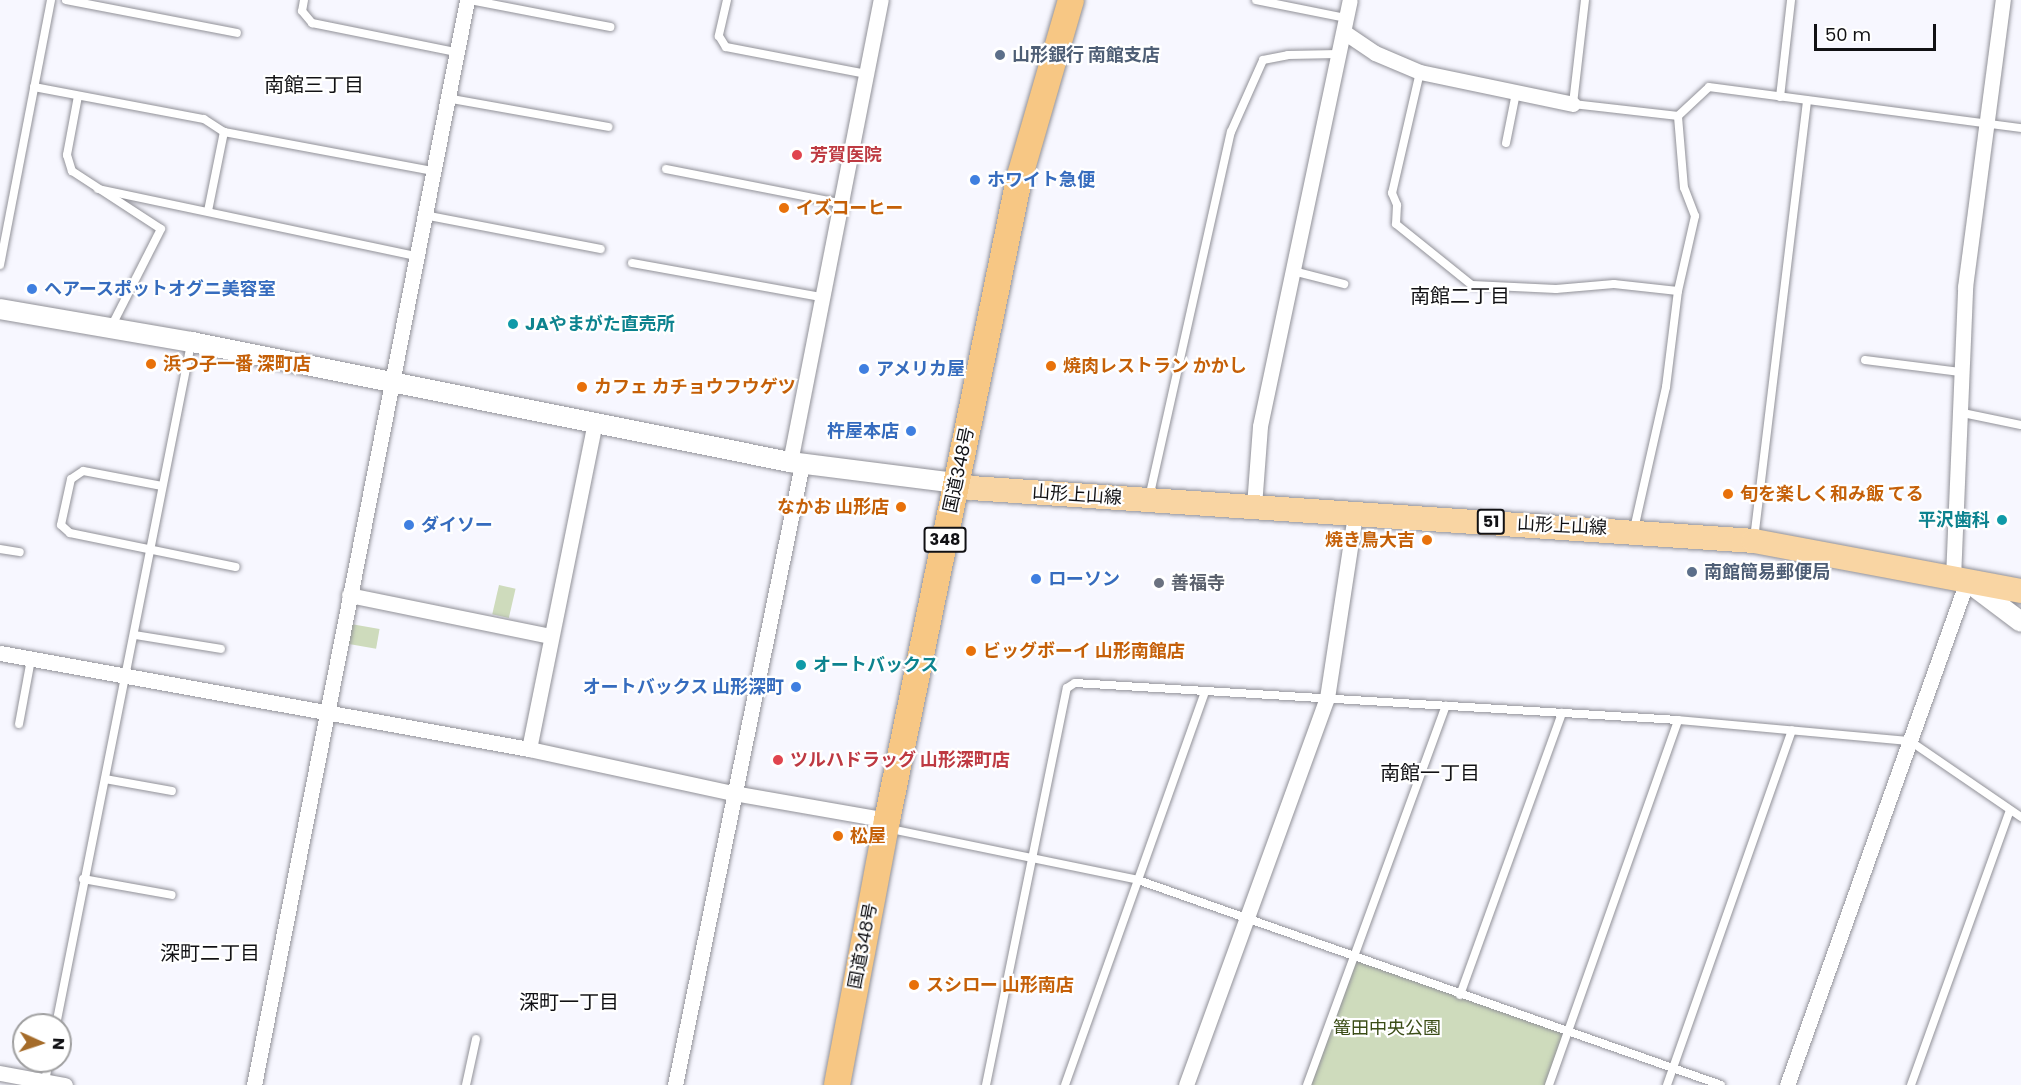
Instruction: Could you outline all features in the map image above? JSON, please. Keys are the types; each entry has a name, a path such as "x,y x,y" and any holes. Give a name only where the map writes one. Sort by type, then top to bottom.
{"highway":[{"name":"国道348号","path":"964,485 1018,179 1071,0"},
{"name":"国道348号","path":"837,1085 964,485 1032,182 1083,0"},
{"name":"国道348号","path":"851,1085 893,826"}],"main road":[{"name":"山形上山線","path":"964,485 1355,514 1634,530 1754,541 2021,591"}],"street":[{"path":"255,1085 328,712 348,595 456,52 469,0"},
{"path":"675,1085 796,463 821,297 880,0"},
{"path":"1254,506 1260,426 1350,0"},
{"path":"1787,1085 1910,741 1960,580 1957,412 1965,287 2003,0"},
{"path":"1345,25 1375,53 1420,72 1573,104"},
{"path":"0,309 192,342 796,463 964,485"},
{"path":"529,750 596,423"},
{"path":"1186,1085 1327,698 1355,514"},
{"path":"1960,580 2021,622"},
{"path":"348,595 551,636"},
{"path":"0,653 529,750 893,826"},
{"path":"0,1073 64,1085"}],"lane":[{"path":"0,266 51,0"},
{"path":"66,0 237,33"},
{"path":"304,0 302,11 312,23 456,52"},
{"path":"469,0 610,27"},
{"path":"727,0 719,36 726,47 866,74"},
{"path":"1256,0 1345,25"},
{"path":"1585,0 1573,104 1678,116 1709,87 2021,128"},
{"path":"1780,97 1791,0"},
{"path":"1148,500 1231,132 1263,60 1288,55 1338,54"},
{"path":"1420,72 1392,194 1397,206 1396,224 1472,285 1556,289 1614,284 1678,291"},
{"path":"34,87 204,119 224,132 433,171"},
{"path":"1506,143 1516,93"},
{"path":"78,96 67,155 72,171 161,229 111,328"},
{"path":"447,98 609,128"},
{"path":"1754,541 1807,100"},
{"path":"1634,530 1666,387 1678,291 1695,216 1684,188 1678,116"},
{"path":"208,211 224,132"},
{"path":"666,170 840,202"},
{"path":"98,189 417,256"},
{"path":"424,215 601,249"},
{"path":"632,263 821,297"},
{"path":"1293,271 1344,284"},
{"path":"58,1013 83,879 127,678 162,486 192,342"},
{"path":"1864,360 1960,372"},
{"path":"1957,412 2021,425"},
{"path":"162,486 83,471 70,478 61,525 70,533 236,567"},
{"path":"0,549 20,552"},
{"path":"135,635 221,649"},
{"path":"18,724 31,659"},
{"path":"986,1085 1067,688 1075,683 1678,720 1910,741 2021,817"},
{"path":"1065,1085 1205,692"},
{"path":"1307,1085 1446,706"},
{"path":"1460,995 1562,713"},
{"path":"1549,1085 1678,720"},
{"path":"1667,1085 1792,730"},
{"path":"105,780 172,791"},
{"path":"1911,1085 2010,810"},
{"path":"893,826 1138,880 1721,1085"},
{"path":"83,879 172,895"},
{"path":"466,1085 476,1039"}],"green space":[{"path":"499,585 516,589 509,618 492,614"},
{"path":"351,624 380,629 376,649 348,644"},
{"name":"篭田中央公園","path":"1354,956 1568,1032 1549,1085 1307,1085"}],"place":[{"name":"山形銀行 南館支店","path":"1000,55"},
{"name":"芳賀医院","path":"797,155"},
{"name":"ホワイト急便","path":"975,180"},
{"name":"イズコーヒー","path":"784,208"},
{"name":"ヘアースポットオグニ美容室","path":"32,289"},
{"name":"JAやまがた直売所","path":"513,324"},
{"name":"浜つ子一番 深町店","path":"151,364"},
{"name":"焼肉レストラン かかし","path":"1051,366"},
{"name":"アメリカ屋","path":"864,369"},
{"name":"カフェ カチョウフウゲツ","path":"582,387"},
{"name":"杵屋本店","path":"911,431"},
{"name":"旬を楽しく和み飯 てる","path":"1728,494"},
{"name":"なかお 山形店","path":"901,507"},
{"name":"平沢歯科","path":"2002,520"},
{"name":"ダイソー","path":"409,525"},
{"name":"焼き鳥大吉","path":"1427,540"},
{"name":"南館簡易郵便局","path":"1692,572"},
{"name":"ローソン","path":"1036,579"},
{"name":"善福寺","path":"1159,583"},
{"name":"ビッグボーイ 山形南館店","path":"971,651"},
{"name":"オートバックス","path":"801,665"},
{"name":"オートバックス 山形深町","path":"796,687"},
{"name":"ツルハドラッグ 山形深町店","path":"778,760"},
{"name":"松屋","path":"838,836"},
{"name":"スシロー 山形南店","path":"914,985"}],"district":[{"name":"南館三丁目","path":"314,85"},
{"name":"南館二丁目","path":"1460,296"},
{"name":"南館一丁目","path":"1430,773"},
{"name":"深町二丁目","path":"210,953"},
{"name":"深町一丁目","path":"569,1002"}]}
